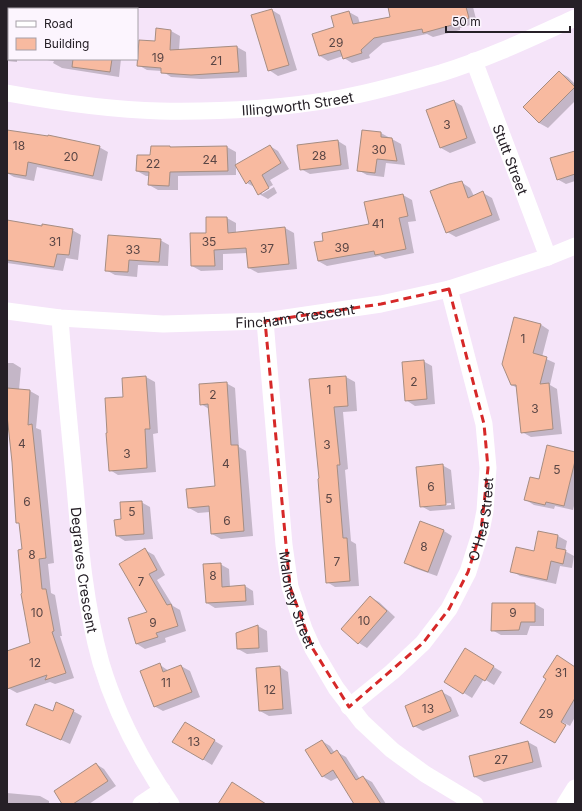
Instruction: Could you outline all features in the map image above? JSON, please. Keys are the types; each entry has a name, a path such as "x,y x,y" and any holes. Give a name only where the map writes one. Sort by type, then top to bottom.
{"street":[{"name":"Illingworth Street","path":"7,93 48,100 122,109 160,111 269,108 375,91 442,72 506,49 575,18"},
{"name":"Stutt Street","path":"474,61 548,257"},
{"name":"Fincham Crescent","path":"7,311 60,318 163,324 265,321 381,304 449,289 548,257 575,246"},
{"name":"O'Hea Street","path":"350,707 392,672 423,643 449,609 468,572 481,532 485,511 488,468 484,424 449,289"},
{"name":"Degraves Crescent","path":"60,318 81,560 88,612 102,665 121,716 147,766 166,797"},
{"name":"Maloney Street","path":"265,321 284,545 290,587 304,629 313,649 336,688 362,722 392,750 425,774 475,804"},
{"path":"566,804 575,788"},
{"path":"141,804 166,797"}],"highlighted area":[{"path":"449,289 484,424 488,468 481,531 468,572 449,609 423,643 349,707 313,649 290,587 265,321 381,304"}],"building":[{"path":"388,7 466,7 469,18 451,23 452,25 423,33 422,29 374,38 361,50 362,53 343,59 340,50 319,56 312,34 334,27 331,16 349,11 353,24 390,17"},
{"path":"272,9 289,65 268,71 251,15"},
{"path":"156,28 171,30 170,50 237,46 239,72 191,75 161,73 161,68 137,66 139,40 155,41"},
{"path":"73,60 112,60 110,72 72,67"},
{"path":"559,71 575,87 539,123 523,107"},
{"path":"454,100 467,138 440,148 426,110"},
{"path":"7,130 48,135 100,146 93,176 28,162 26,176 7,173"},
{"path":"362,130 381,132 381,137 392,138 397,161 377,159 375,173 357,171"},
{"path":"338,140 341,165 300,170 297,145"},
{"path":"270,145 281,163 262,175 269,188 258,195 250,180 246,184 235,165"},
{"path":"151,146 227,146 228,171 170,172 169,186 148,185 149,172 136,171 137,155 150,155"},
{"path":"575,151 575,174 557,180 550,158"},
{"path":"462,181 468,198 483,191 492,215 446,233 430,191"},
{"path":"403,194 408,216 399,218 406,249 375,255 374,251 318,261 314,242 323,241 322,233 369,224 364,202"},
{"path":"206,217 227,217 228,233 285,227 289,264 248,268 246,248 214,250 215,266 191,266 190,233 206,233"},
{"path":"7,220 42,226 42,224 73,229 69,255 57,254 54,267 7,260"},
{"path":"108,235 161,239 159,262 129,260 128,272 105,271"},
{"path":"514,317 541,324 533,353 547,357 540,384 549,383 553,429 521,433 516,385 511,385 502,364"},
{"path":"424,360 427,399 405,401 402,362"},
{"path":"146,376 150,429 145,429 147,468 109,471 105,398 123,397 122,378"},
{"path":"346,376 348,406 334,407 340,465 337,465 343,538 347,538 350,581 326,583 319,478 309,379"},
{"path":"227,382 231,445 238,445 244,531 211,534 209,506 188,508 186,489 215,486 208,404 200,405 199,384"},
{"path":"7,388 30,390 28,425 32,424 46,558 39,559 42,589 46,589 54,631 52,632 66,673 45,680 47,675 7,689 7,651 30,643 21,594 18,550 22,549 19,523 16,523 7,415"},
{"path":"547,445 575,452 575,461 564,506 546,502 545,505 524,500 530,477 539,479"},
{"path":"443,464 446,505 420,507 416,467"},
{"path":"142,501 144,534 116,536 114,520 121,519 120,502"},
{"path":"420,521 444,530 428,572 404,563"},
{"path":"538,531 558,535 556,548 566,550 563,564 551,561 547,580 510,572 516,547 534,551"},
{"path":"145,548 157,570 149,574 167,605 171,604 178,626 156,633 158,637 136,644 128,618 147,612 119,564"},
{"path":"221,563 222,587 245,585 246,601 206,603 203,564"},
{"path":"370,596 387,611 358,644 341,629"},
{"path":"492,603 535,603 535,622 521,622 519,630 491,631"},
{"path":"258,625 259,648 237,649 236,633"},
{"path":"465,648 494,666 485,681 475,675 463,694 444,682"},
{"path":"557,655 575,667 575,698 561,722 566,725 555,743 520,723 546,679 543,677"},
{"path":"160,663 163,672 181,665 192,692 154,707 140,671"},
{"path":"280,666 283,709 259,711 256,668"},
{"path":"442,690 451,711 413,727 405,706"},
{"path":"56,702 74,710 61,740 26,725 35,704 53,711"},
{"path":"185,722 215,740 203,760 172,742"},
{"path":"322,740 331,754 337,750 356,780 363,776 381,804 354,804 333,770 322,777 305,750"},
{"path":"528,741 533,762 474,777 469,756"},
{"path":"96,763 108,781 73,804 62,804 54,791"},
{"path":"232,782 266,804 218,804"}]}
